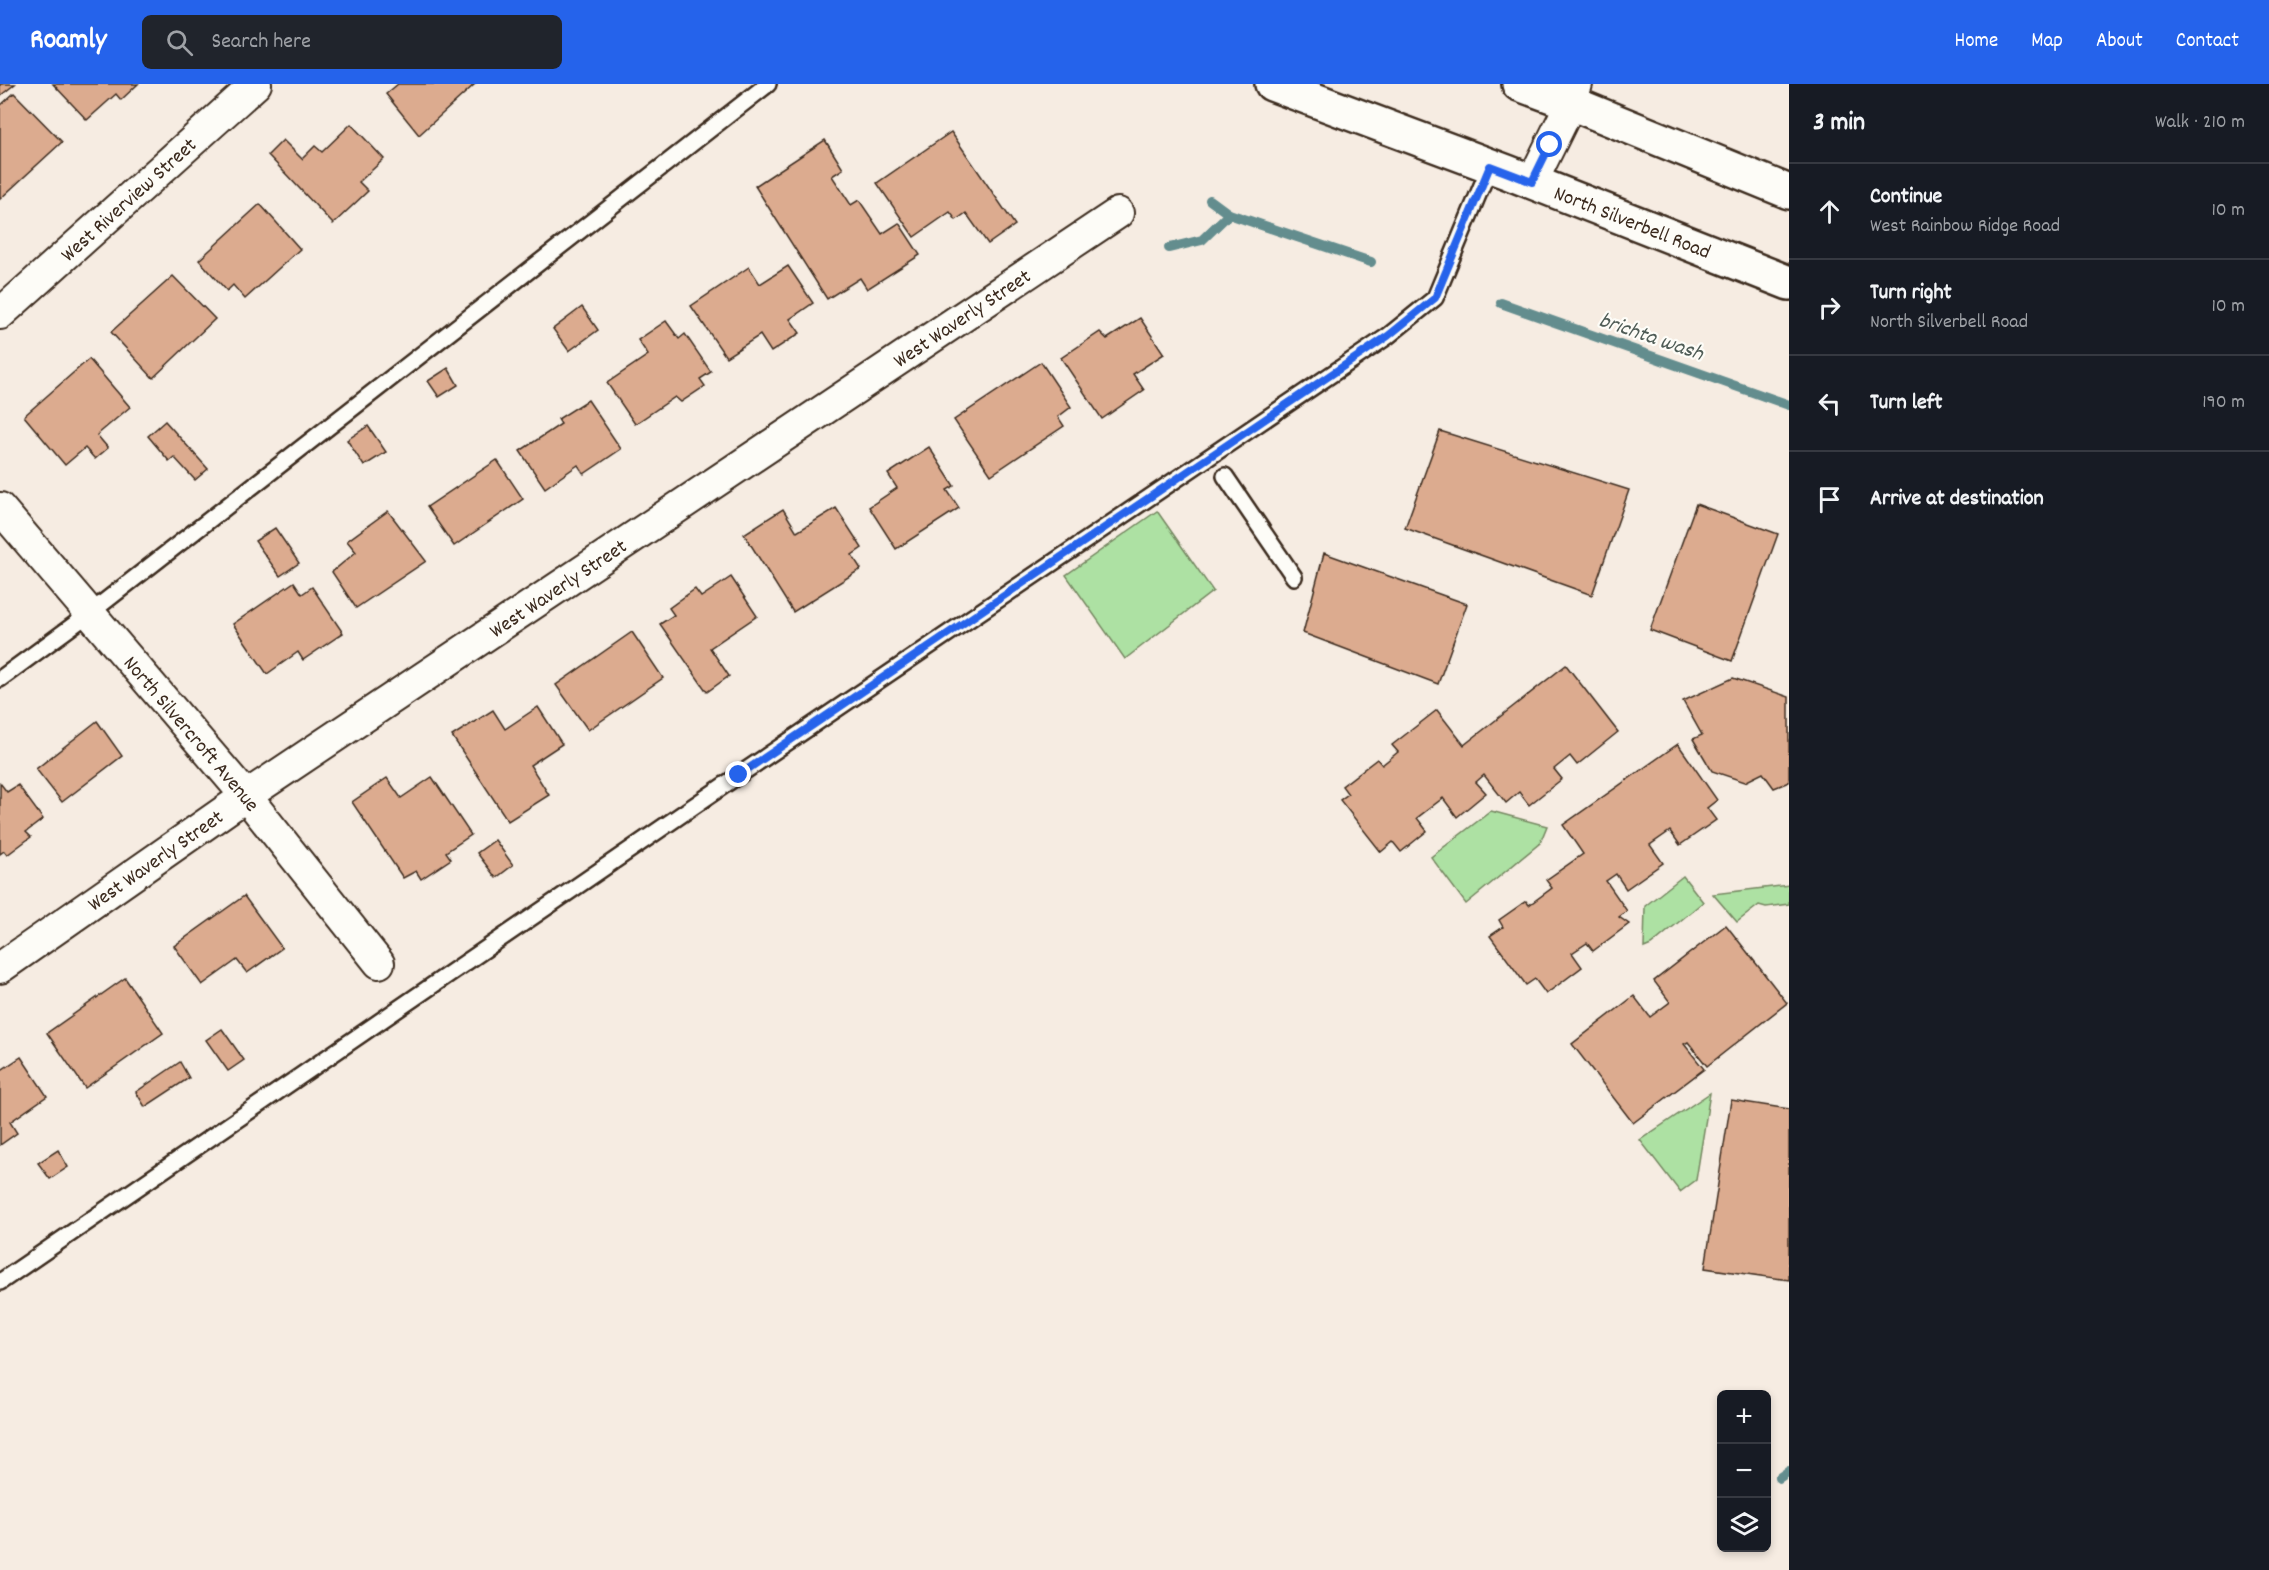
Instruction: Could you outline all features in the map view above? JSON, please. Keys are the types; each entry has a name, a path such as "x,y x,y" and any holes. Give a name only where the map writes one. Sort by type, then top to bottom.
{"main road":[{"name":"North Silverbell Road","path":"1272,84 1532,182 1789,283"},
{"path":"1519,84 1574,93 1789,192"}],"street":[{"name":"West Riverview Street","path":"0,314 256,84"},
{"path":"1532,182 1574,93"},
{"name":"West Waverly Street","path":"0,968 246,796 1118,213"},
{"name":"North Silvercroft Avenue","path":"0,508 246,796 379,963"}],"lane":[{"path":"0,679 90,613 768,84"},
{"path":"0,1282 739,775 1388,336 1435,298 1490,166"},
{"path":"1225,476 1294,577"}],"green space":[{"path":"1157,511 1213,591 1125,659 1066,575"},
{"path":"1491,811 1547,826 1540,843 1466,904 1431,857"},
{"path":"1683,876 1703,902 1651,945 1644,948 1645,906"},
{"path":"1789,885 1789,904 1766,907 1759,905 1737,922 1713,894"},
{"path":"1710,1093 1696,1180 1680,1192 1640,1140"}],"building":[{"path":"0,84 15,84 0,96"},
{"path":"53,84 138,84 121,100 116,94 87,120"},
{"path":"398,84 475,84 419,135 386,94"},
{"path":"14,93 62,142 0,199 0,106"},
{"path":"351,124 384,159 359,182 368,191 333,224 268,155 283,140 302,159 315,146 322,152"},
{"path":"951,132 1015,225 988,244 966,213 956,220 950,212 914,237 877,183"},
{"path":"825,140 843,169 832,176 851,205 859,200 882,234 899,223 920,255 867,289 860,278 827,299 755,186"},
{"path":"260,204 300,249 245,299 233,285 227,291 199,260"},
{"path":"788,266 813,303 790,319 800,333 771,352 760,335 726,357 691,306 749,267 760,284"},
{"path":"173,276 215,319 153,378 111,332"},
{"path":"582,307 598,330 569,351 553,329"},
{"path":"1140,318 1164,354 1133,374 1144,390 1102,419 1061,358 1100,332 1107,339"},
{"path":"666,321 679,339 685,334 711,372 700,379 705,386 681,402 675,397 635,424 607,383 648,355 638,340"},
{"path":"89,359 130,407 97,435 108,448 95,459 85,448 65,465 24,416"},
{"path":"1041,362 1071,407 1058,417 1064,426 991,475 954,420"},
{"path":"448,368 458,385 439,397 428,381"},
{"path":"588,400 621,449 584,474 578,465 545,488 520,451 561,424 558,419"},
{"path":"165,421 208,469 195,480 174,457 169,461 148,436"},
{"path":"368,426 386,452 364,466 347,440"},
{"path":"1440,431 1629,490 1592,595 1405,528"},
{"path":"929,447 954,486 947,490 959,508 896,549 869,507 897,488 888,474"},
{"path":"497,460 523,499 454,546 427,507"},
{"path":"1696,504 1778,534 1732,661 1650,630"},
{"path":"836,508 862,548 852,555 861,569 793,612 744,534 783,509 797,532"},
{"path":"388,511 426,561 356,608 332,572 356,552 347,541"},
{"path":"275,528 299,563 280,576 255,541"},
{"path":"1324,553 1467,604 1438,684 1303,633"},
{"path":"731,577 757,616 710,648 729,676 707,692 660,624 674,615 669,608 695,589 701,597"},
{"path":"294,582 302,594 312,587 343,633 303,660 298,652 267,674 233,624"},
{"path":"632,632 663,678 588,730 556,685"},
{"path":"1566,665 1618,732 1577,765 1570,756 1554,769 1562,779 1529,805 1519,792 1506,803 1484,775 1476,782 1486,793 1457,817 1443,798 1417,818 1427,831 1401,852 1393,842 1381,852 1340,800 1348,794 1342,786 1377,759 1382,765 1398,752 1392,745 1437,710 1464,745"},
{"path":"1733,678 1789,697 1789,782 1774,788 1763,773 1745,782 1712,771 1693,739 1702,735 1683,701"},
{"path":"538,707 562,744 530,765 549,795 508,821 452,736 493,710 505,729"},
{"path":"97,721 122,756 62,802 36,769"},
{"path":"1678,744 1717,800 1707,808 1716,820 1680,845 1670,831 1650,845 1663,863 1626,889 1616,874 1606,881 1627,911 1619,917 1629,924 1593,951 1587,943 1572,953 1582,967 1546,994 1535,979 1526,985 1490,936 1503,927 1499,920 1526,901 1529,905 1552,888 1546,880 1583,854 1563,825"},
{"path":"432,777 471,835 446,852 451,859 421,879 416,871 403,878 352,802 387,778 401,798"},
{"path":"0,783 7,792 18,785 43,819 26,832 31,837 7,855 4,851 0,854"},
{"path":"495,840 513,865 496,878 477,853"},
{"path":"244,896 282,948 247,973 237,960 202,985 174,946"},
{"path":"1726,925 1787,1003 1707,1066 1688,1042 1684,1044 1704,1069 1633,1123 1572,1044 1634,996 1650,1017 1670,1002 1654,981"},
{"path":"125,978 163,1033 85,1088 47,1033"},
{"path":"222,1029 244,1060 228,1071 206,1040"},
{"path":"21,1057 47,1096 10,1122 17,1133 0,1145 0,1071"},
{"path":"180,1062 189,1078 145,1107 136,1092"},
{"path":"1731,1100 1789,1109 1789,1280 1705,1268"},
{"path":"58,1150 68,1167 50,1179 38,1163"}],"waterway":[{"name":"brichta wash","path":"1210,200 1229,214 1371,262"},
{"path":"1169,248 1202,240 1229,214"},
{"name":"brichta wash","path":"1501,303 1789,405"},
{"path":"1779,1478 1789,1471"}],"route":[{"path":"739,775 1388,336 1435,298 1490,166 1532,182 1550,145"}]}
